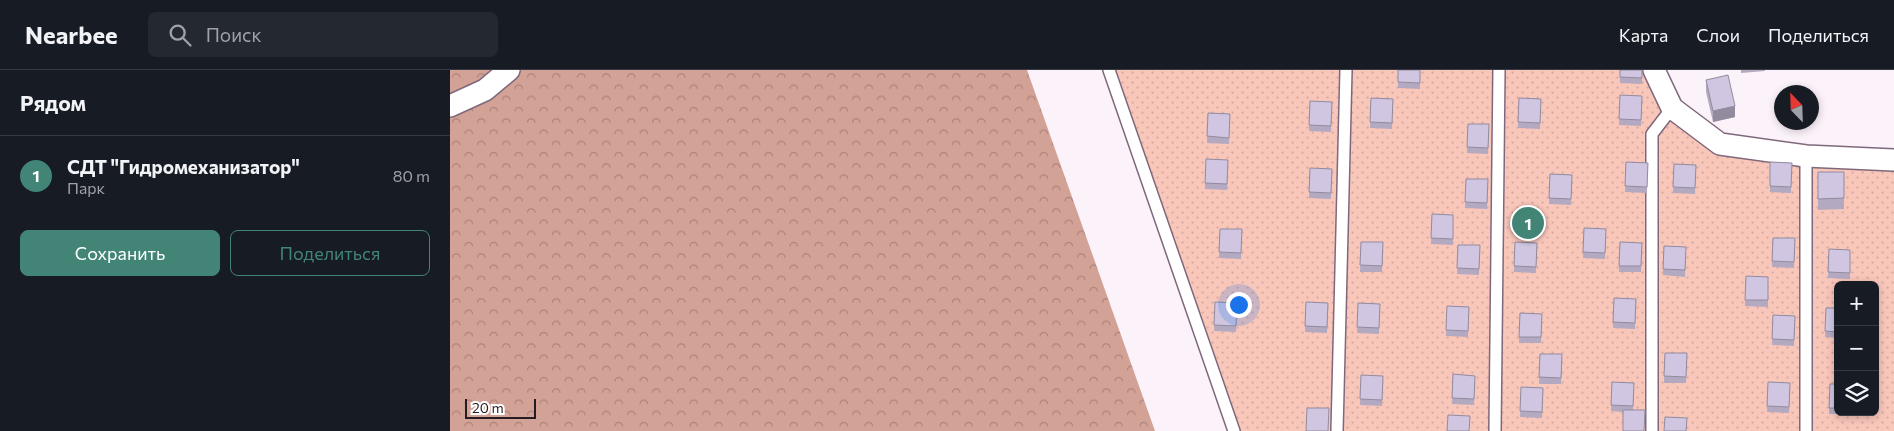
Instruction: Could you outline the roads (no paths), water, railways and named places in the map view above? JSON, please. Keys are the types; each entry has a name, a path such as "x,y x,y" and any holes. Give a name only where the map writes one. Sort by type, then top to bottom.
{"street":[{"path":"450,106 485,90 509,70"},
{"path":"1654,70 1672,108 1720,144 1806,156 1894,160"}],"lane":[{"path":"1109,70 1234,431"},
{"path":"1337,431 1346,70"},
{"path":"1495,431 1499,70"},
{"path":"1652,431 1652,134 1672,108"},
{"path":"1806,156 1806,431"}],"place":[{"name":"СДТ \"Гидромеханизатор\"","path":"1528,223"}]}
